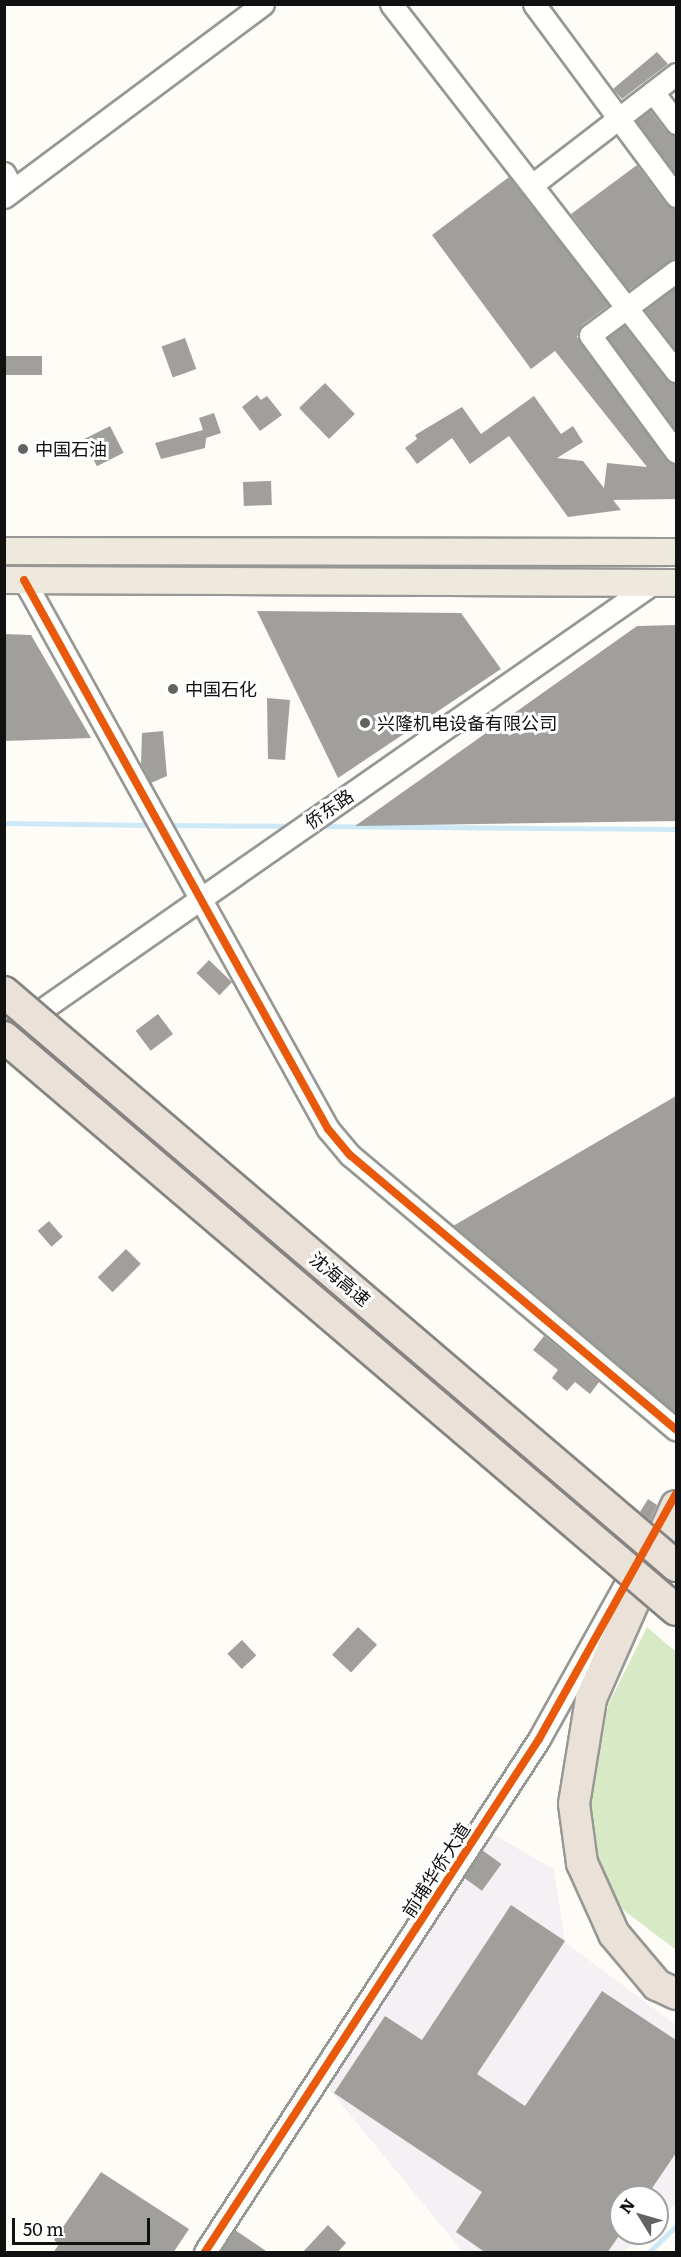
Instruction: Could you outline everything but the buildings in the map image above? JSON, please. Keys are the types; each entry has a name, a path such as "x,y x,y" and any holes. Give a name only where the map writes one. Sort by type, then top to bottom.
{"highway":[{"name":"沈海高速","path":"4,992 676,1566"},
{"name":"沈海高速","path":"4,1036 676,1610"},
{"path":"676,1506 591,1699 574,1804 582,1863 614,1934 657,1984 676,1994"}],"main road":[{"path":"4,551 676,552"},
{"path":"14,580 665,583"}],"street":[{"path":"7,187 263,4"},
{"path":"391,4 676,371"},
{"path":"534,4 676,196"},
{"path":"532,185 676,74"},
{"path":"652,92 676,123"},
{"path":"676,271 590,336 676,452"},
{"path":"14,580 160,825 328,1129 350,1155 676,1430"},
{"name":"侨东路","path":"4,1036 305,826 665,583"},
{"name":"前埔华侨大道","path":"205,2253 539,1738 676,1494"}],"shaded area":[{"path":"492,1834 554,1869 565,1942 676,2025 676,2204 669,2211 669,2185 609,2185 609,2245 631,2245 623,2252 463,2252 328,2088"}],"green space":[{"path":"647,1627 676,1652 676,1950 622,1909 593,1865 591,1768 609,1703"}],"waterway":[{"path":"4,823 153,825"},
{"path":"165,825 294,826"},
{"path":"318,826 676,829"},
{"path":"649,2252 676,2226"}],"cycle path":[{"path":"24,580 328,1129 350,1155 676,1430"},
{"path":"205,2252 539,1739 676,1494"}],"place":[{"name":"中国石油","path":"23,449"},
{"name":"中国石化","path":"173,689"},
{"name":"兴隆机电设备有限公司","path":"365,723"}]}
